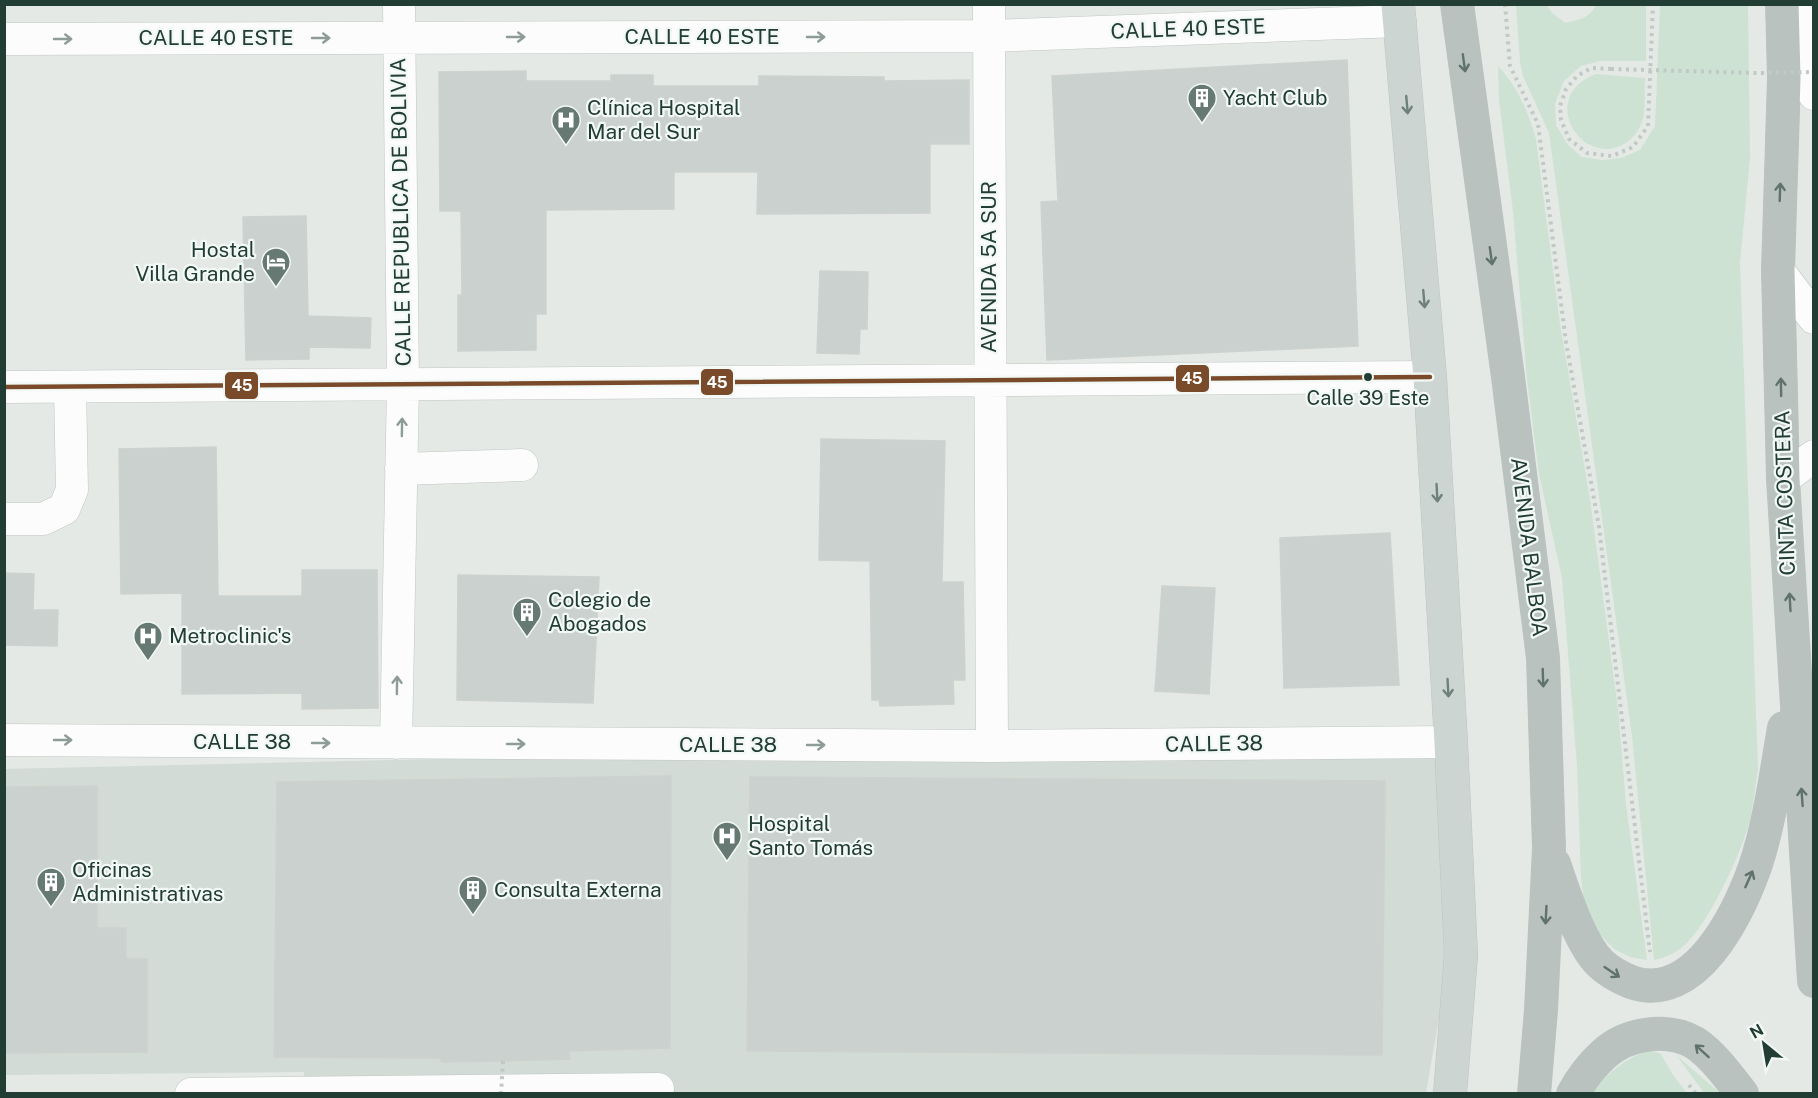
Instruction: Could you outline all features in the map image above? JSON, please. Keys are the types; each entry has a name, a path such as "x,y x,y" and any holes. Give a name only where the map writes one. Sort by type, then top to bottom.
{"highway":[{"name":"AVENIDA BALBOA","path":"1457,4 1543,658 1549,848 1541,1010 1534,1094"},
{"name":"CINTA COSTERA","path":"1782,4 1784,78 1778,270 1783,479 1814,981"},
{"path":"1549,848 1584,939 1598,962 1616,976 1637,984 1660,985 1685,976 1706,957 1731,921 1754,868 1769,816 1794,672"},
{"path":"1572,1094 1581,1079 1605,1053 1634,1038 1668,1034 1694,1043 1724,1070 1742,1094"}],"main road":[{"path":"1399,13 1431,378 1451,742 1461,955 1450,1094"}],"street":[{"name":"CALLE REPUBLICA DE BOLIVIA","path":"396,743 403,385 399,4"},
{"name":"AVENIDA 5A SUR","path":"989,4 992,746"},
{"path":"1811,4 1814,94"},
{"name":"CALLE 40 ESTE","path":"4,39 988,36 1399,13"},
{"path":"1778,270 1814,318"},
{"path":"4,387 1431,378"},
{"path":"4,519 44,519 64,509 72,490 70,387"},
{"path":"1783,479 1814,456"},
{"path":"401,469 522,465"},
{"name":"CALLE 38","path":"4,740 992,746 1451,742"},
{"path":"191,1094 658,1089"}],"path":[{"path":"1505,4 1510,66 1538,124 1566,342 1599,527 1652,985"},
{"path":"1653,4 1648,126 1633,147 1612,156 1587,153 1569,139 1561,120 1560,106 1566,90 1577,76 1591,68 1611,69 1758,73 1814,72"},
{"path":"501,1094 503,1061"}],"shaded area":[{"name":"Hospital Santo Tomás","path":"1451,742 1450,954 1426,1093 304,1094 304,1072 5,1075 4,769 992,746"}],"green space":[{"path":"1516,5 1547,5 1551,12 1565,23 1587,16 1596,5 1646,5 1646,61 1600,61 1581,66 1564,81 1555,104 1556,125 1568,145 1582,157 1602,160 1621,158 1640,150 1655,126 1660,5 1748,5 1750,158 1740,263 1758,769 1746,834 1722,890 1690,940 1674,953 1654,960 1632,736 1549,133 1523,76"},
{"path":"1498,66 1522,100 1536,139 1560,324 1590,499 1618,709 1626,804 1647,960 1630,957 1614,949 1596,930 1584,902 1577,766 1562,578 1539,474 1527,379 1513,212 1499,100"},
{"path":"1596,74 1645,78 1643,119 1640,126 1627,142 1611,149 1595,147 1582,140 1573,128 1568,114 1569,99 1578,85"},
{"path":"1650,1050 1661,1054 1687,1093 1592,1094 1617,1067"},
{"path":"1677,1056 1720,1093 1704,1093"}],"building":[{"path":"1347,60 1358,346 1047,360 1041,202 1058,201 1052,76"},
{"path":"526,71 526,81 611,81 611,75 653,75 653,86 759,86 759,76 884,77 884,81 969,80 969,144 930,144 930,213 757,214 758,172 674,172 674,209 546,210 546,314 536,314 536,350 458,351 458,295 462,295 461,211 440,211 439,72"},
{"name":"Hostal Villa Grande","path":"306,216 308,316 371,318 370,348 309,347 309,359 246,360 243,217"},
{"path":"820,271 868,272 867,329 860,329 859,354 817,353"},
{"path":"821,439 945,441 942,582 963,582 965,680 953,680 954,704 880,706 879,700 872,700 870,561 819,560"},
{"path":"216,447 218,596 302,596 302,570 377,570 378,708 302,709 302,693 182,694 182,593 121,594 119,449"},
{"path":"1390,533 1399,685 1284,688 1280,538"},
{"path":"4,573 34,574 33,610 58,610 57,646 4,645"},
{"name":"Colegio de Abogados","path":"458,575 599,577 593,703 457,700"},
{"path":"1162,586 1215,588 1209,694 1155,691"},
{"name":"Consulta Externa","path":"671,776 670,1048 569,1051 570,1059 503,1061 442,1062 440,1058 274,1057 277,782"},
{"path":"750,777 1385,781 1382,1055 747,1051"},
{"name":"Oficinas Administrativas","path":"97,786 97,928 126,928 126,959 147,959 147,1052 4,1053 4,787"}],"transit line":[{"name":"45","path":"4,387 1430,377"}],"place":[{"name":"Yacht Club","path":"1202,124"},
{"name":"Clínica Hospital Mar del Sur","path":"566,146"},
{"name":"Hostal Villa Grande","path":"276,288"},
{"name":"Calle 39 Este","path":"1368,377"},
{"name":"Colegio de Abogados","path":"527,638"},
{"name":"Metroclinic's","path":"148,662"},
{"name":"Hospital Santo Tomás","path":"727,862"},
{"name":"Oficinas Administrativas","path":"51,908"},
{"name":"Consulta Externa","path":"473,916"}]}
